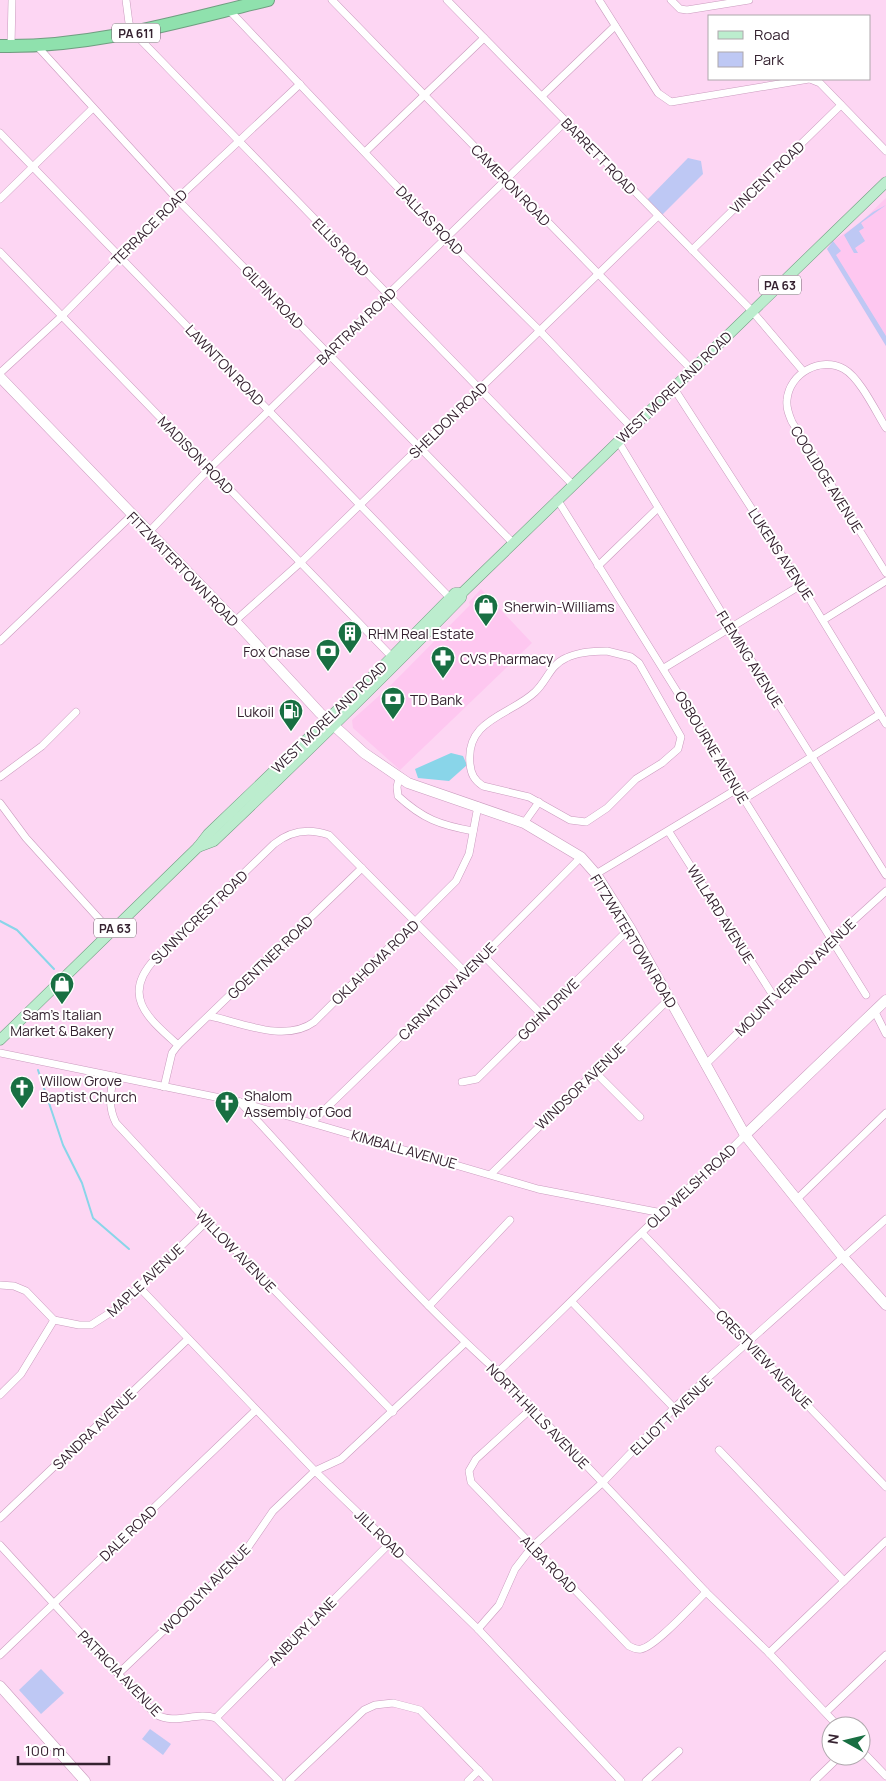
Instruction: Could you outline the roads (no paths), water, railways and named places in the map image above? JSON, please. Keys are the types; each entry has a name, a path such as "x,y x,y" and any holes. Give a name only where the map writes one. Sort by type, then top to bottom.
{"highway":[{"name":"PA 611","path":"6,46 37,46 134,33 229,10 250,2 268,0"}],"main road":[{"name":"WEST MORELAND ROAD","path":"330,723 426,635 462,598 462,593 557,499 886,182"},
{"name":"WEST MORELAND ROAD","path":"0,1040 198,847 214,841 455,593 462,593"}],"street":[{"path":"6,46 12,0"},
{"name":"ELLIS ROAD","path":"126,0 129,23 134,33 573,484"},
{"name":"CAMERON ROAD","path":"332,0 505,180 691,369"},
{"name":"BARRETT ROAD","path":"446,0 752,311"},
{"path":"599,0 658,93 671,102 803,80"},
{"path":"671,0 680,9 687,10 748,0"},
{"name":"DALLAS ROAD","path":"229,10 445,237 539,330 632,428"},
{"path":"542,96 615,26"},
{"path":"365,152 484,38"},
{"name":"GILPIN ROAD","path":"37,46 177,199 513,543"},
{"path":"812,80 820,83 886,151"},
{"name":"TERRACE ROAD","path":"0,373 62,316 177,199 300,84"},
{"name":"VINCENT ROAD","path":"692,250 841,104"},
{"path":"0,199 93,108"},
{"name":"BARTRAM ROAD","path":"148,533 209,469 566,121"},
{"name":"LAWNTON ROAD","path":"0,133 450,598"},
{"name":"SHELDON ROAD","path":"235,621 301,562 658,216"},
{"name":"MADISON ROAD","path":"0,252 392,657"},
{"path":"752,311 803,371 822,364 843,368 852,375 886,428"},
{"name":"COOLIDGE AVENUE","path":"803,371 790,389 787,399 792,422 886,573"},
{"name":"FITZWATERTOWN ROAD","path":"0,377 131,516 235,621 330,723 364,753 400,778 426,790 524,823 580,857 596,874 630,928 745,1135 843,1257 886,1305"},
{"name":"LUKENS AVENUE","path":"673,387 801,585 886,724"},
{"name":"FLEMING AVENUE","path":"618,441 731,628 886,875"},
{"name":"OSBOURNE AVENUE","path":"557,499 866,995"},
{"path":"598,566 658,508"},
{"path":"0,641 131,516"},
{"path":"823,620 886,581"},
{"path":"664,668 801,585"},
{"path":"607,651 623,654 639,663 681,737 678,750 662,763 636,779 607,808 586,822 570,820 539,802 518,793 482,786 476,782 472,776 470,760 471,748 479,731 498,714 536,691 552,668 568,656 607,651"},
{"path":"0,777 42,746 76,712"},
{"path":"744,799 880,714"},
{"path":"400,778 397,787 398,796 421,815 444,825 473,830"},
{"path":"596,874 669,832 737,789"},
{"path":"524,823 539,802"},
{"path":"0,803 26,838 111,932"},
{"name":"OKLAHOMA ROAD","path":"210,1016 278,1032 296,1031 308,1026 417,922 456,881 467,859 478,806"},
{"name":"SUNNYCREST ROAD","path":"178,1045 146,1015 139,991 143,976 156,959 274,844 281,838 296,832 320,832 329,835 466,973"},
{"name":"WILLARD AVENUE","path":"669,832 774,997"},
{"name":"CARNATION AVENUE","path":"312,1122 466,973 580,857"},
{"name":"GOENTNER ROAD","path":"178,1045 362,868"},
{"name":"MOUNT VERNON AVENUE","path":"705,1065 832,940 886,891"},
{"name":"GOHN DRIVE","path":"462,1082 477,1079 630,928"},
{"path":"483,956 542,1015"},
{"name":"WINDSOR AVENUE","path":"490,1174 670,999"},
{"name":"OLD WELSH ROAD","path":"498,1372 886,1000"},
{"path":"875,1012 886,1034"},
{"path":"164,1087 172,1054 178,1045"},
{"name":"KIMBALL AVENUE","path":"0,1053 240,1102 538,1189 662,1213"},
{"path":"594,1071 640,1118"},
{"name":"WILLOW AVENUE","path":"114,1076 110,1100 112,1115 116,1123 207,1221 393,1412"},
{"name":"NORTH HILLS AVENUE","path":"240,1102 429,1306 465,1343 498,1372 706,1592 770,1653 829,1716"},
{"path":"796,1200 886,1113"},
{"name":"ELLIOTT AVENUE","path":"478,1629 499,1605 515,1569 532,1547 602,1483 674,1408 886,1219"},
{"path":"429,1306 510,1220"},
{"name":"MAPLE AVENUE","path":"54,1320 86,1326 98,1322 116,1309 207,1221"},
{"name":"CRESTVIEW AVENUE","path":"642,1233 886,1486"},
{"path":"0,1286 14,1286 26,1292 54,1320 21,1374 0,1395"},
{"name":"JILL ROAD","path":"139,1287 316,1471 478,1629 621,1781"},
{"path":"572,1302 674,1408"},
{"name":"SANDRA AVENUE","path":"0,1518 188,1339"},
{"name":"WOODLYN AVENUE","path":"119,1673 242,1556 273,1511 316,1471 341,1459 465,1343"},
{"name":"ALBA ROAD","path":"532,1408 476,1459 470,1471 471,1482 532,1547 634,1649 641,1649 654,1642 706,1592"},
{"name":"DALE ROAD","path":"0,1655 256,1410"},
{"path":"719,1450 844,1581"},
{"path":"770,1653 886,1541"},
{"name":"PATRICIA AVENUE","path":"0,1544 53,1605 119,1673 155,1714 162,1718 176,1720 209,1716 216,1718"},
{"name":"ANBURY LANE","path":"216,1718 389,1544"},
{"path":"826,1712 886,1655"},
{"path":"0,1686 85,1781"},
{"path":"290,1781 364,1710 393,1702 420,1710 489,1781"},
{"path":"216,1718 279,1781"},
{"path":"646,1781 679,1750"},
{"path":"871,1760 886,1776"},
{"path":"814,1781 830,1766"},
{"path":"468,1781 479,1770"}],"waterway":[{"path":"0,921 17,930 54,969"},
{"path":"38,1070 63,1145 82,1183 93,1218 129,1249"}],"place":[{"name":"Sherwin-Williams","path":"486,627"},
{"name":"RHM Real Estate","path":"350,654"},
{"name":"Fox Chase","path":"328,672"},
{"name":"CVS Pharmacy","path":"443,679"},
{"name":"TD Bank","path":"393,720"},
{"name":"Lukoil","path":"291,732"},
{"name":"Sam's Italian Market & Bakery","path":"62,1005"},
{"name":"Willow Grove Baptist Church","path":"22,1109"},
{"name":"Shalom Assembly of God","path":"227,1124"}]}
